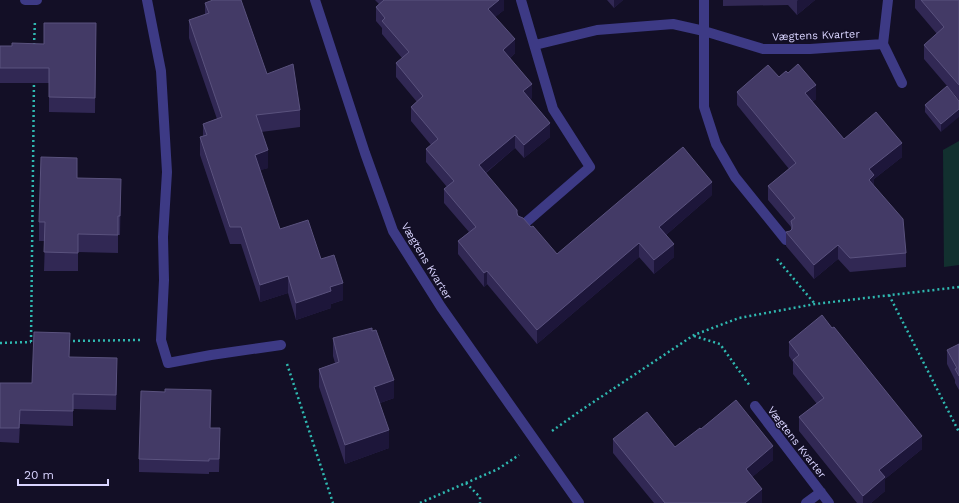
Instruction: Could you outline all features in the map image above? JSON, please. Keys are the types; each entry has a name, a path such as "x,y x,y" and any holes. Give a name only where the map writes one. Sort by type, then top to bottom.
{"street":[{"path":"25,0 36,0"},
{"path":"147,0 161,71 167,172 163,237 164,280 161,340 168,363 281,344"},
{"name":"Vægtens Kvarter","path":"316,0 365,153 393,231 441,306 579,503"},
{"path":"521,0 553,109 590,167 523,225"},
{"path":"704,0 704,107 716,144 735,177 786,240"},
{"path":"888,0 884,44 902,83"},
{"name":"Vægtens Kvarter","path":"535,45 598,30 673,24 704,31 763,49 810,49 884,44"},
{"name":"Vægtens Kvarter","path":"755,406 829,503"},
{"name":"Vægtens Kvarter","path":"806,503 821,492"}],"path":[{"path":"34,48 36,0"},
{"path":"30,342 34,80"},
{"path":"786,240 776,259 815,304"},
{"path":"420,503 498,470 580,411 694,335 740,318 815,304 959,287"},
{"path":"889,295 959,432"},
{"path":"694,335 720,344 751,389 755,406"},
{"path":"61,341 161,340"},
{"path":"0,343 38,342"},
{"path":"281,344 333,503"},
{"path":"466,483 480,497 480,503"}],"green space":[{"path":"959,141 959,265 944,267 943,150"}],"building":[{"path":"213,0 241,0 267,74 293,64 300,110 256,115 268,150 255,155 280,229 308,220 321,259 334,255 343,283 330,287 331,291 296,303 288,276 260,285 241,227 230,227 200,137 207,135 203,124 222,117 189,20 209,13 205,3"},
{"path":"384,0 499,0 488,9 515,39 503,50 532,84 523,91 550,123 524,145 515,135 479,165 517,210 518,216 523,218 531,227 533,226 557,254 683,147 712,182 659,227 674,244 654,260 639,243 537,330 487,271 484,273 458,241 476,227 444,189 454,181 426,149 438,139 411,107 423,96 396,63 409,52 382,21 385,18 376,7"},
{"path":"921,0 959,0 959,85 924,45 944,27"},
{"path":"44,23 96,23 95,98 49,97 49,68 0,68 0,46 12,46 12,43 44,44"},
{"path":"798,64 816,85 805,93 844,139 876,112 902,143 869,169 874,175 869,180 903,219 906,253 850,258 838,245 814,265 786,232 792,229 791,221 795,218 768,186 796,163 737,92 768,65 779,77 786,71 788,73"},
{"path":"947,86 959,101 959,109 941,124 925,105"},
{"path":"41,157 77,158 77,178 121,179 118,235 78,234 78,253 44,252 45,222 39,222"},
{"path":"822,315 832,328 834,327 922,436 879,470 885,477 863,496 799,417 824,398 793,360 799,355 789,342"},
{"path":"372,328 372,331 376,330 394,380 374,387 389,430 345,445 319,369 339,362 333,338"},
{"path":"34,332 70,333 69,357 117,358 116,395 73,394 73,411 20,410 19,428 0,428 0,383 32,383"},
{"path":"959,344 959,376 955,369 957,368 947,350"},
{"path":"165,389 211,390 210,428 220,428 219,459 209,459 209,461 139,459 141,391 165,392"},
{"path":"736,400 773,446 746,469 762,489 745,503 665,503 613,439 647,412 675,447 700,428 701,429"}]}
